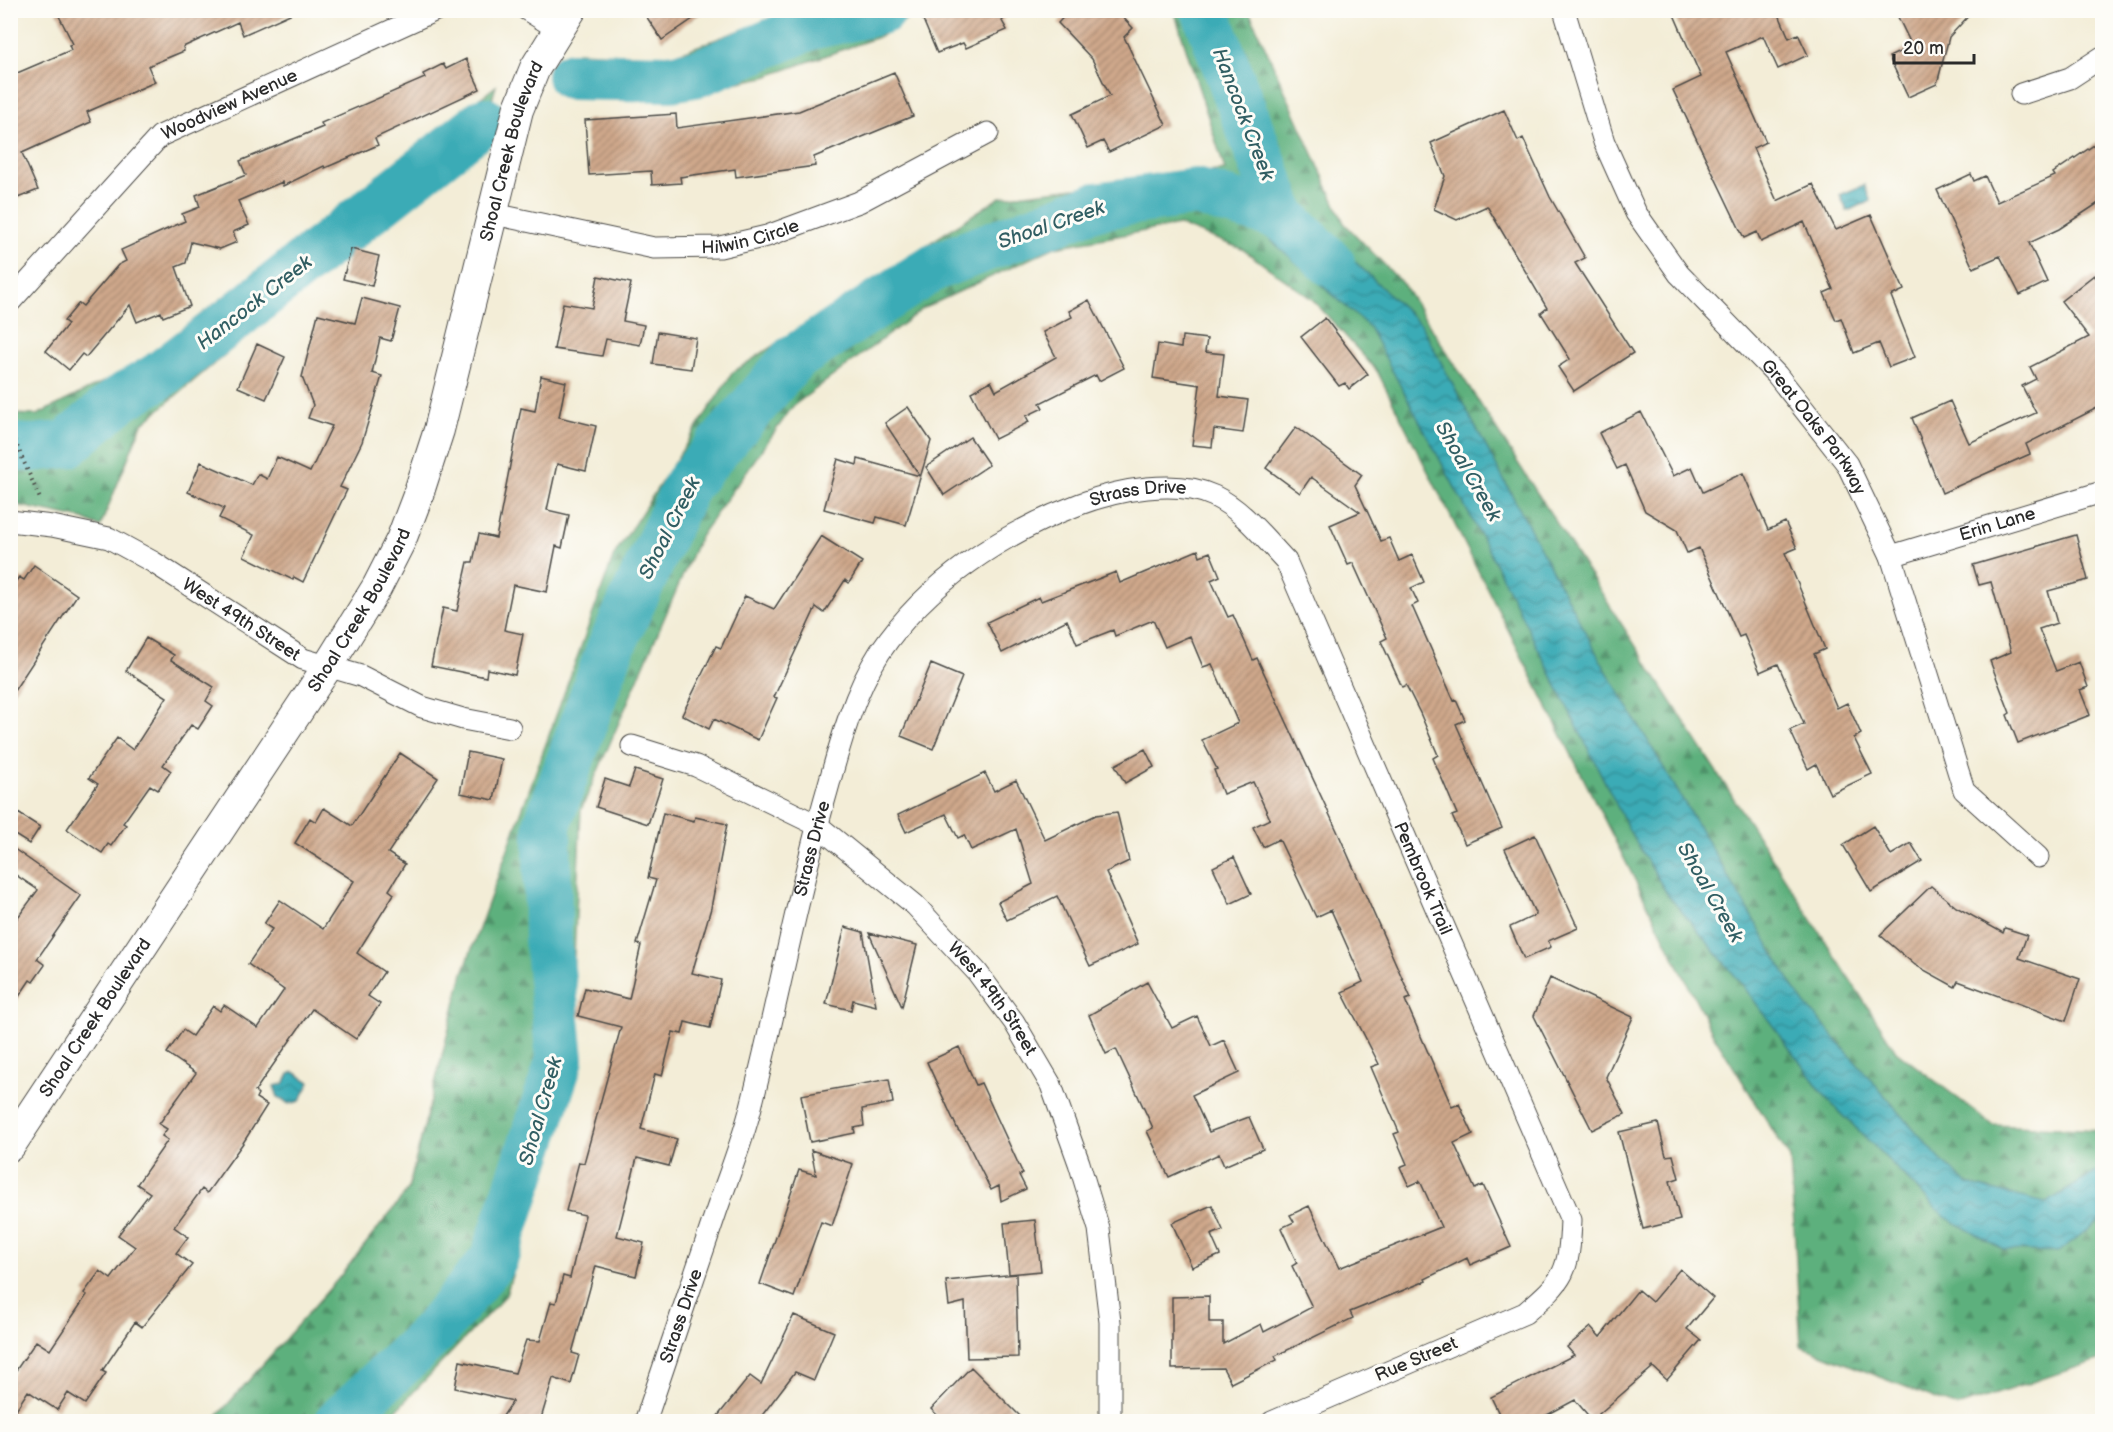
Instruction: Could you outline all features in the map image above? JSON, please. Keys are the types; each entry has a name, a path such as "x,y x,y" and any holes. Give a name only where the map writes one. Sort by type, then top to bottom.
{"street":[{"name":"Woodview Avenue","path":"10,302 160,136 436,10"},
{"path":"527,10 565,20"},
{"name":"Great Oaks Parkway","path":"1564,10 1604,142 1636,213 1679,273 1777,375 1847,464 1891,556 1965,790 2038,856"},
{"name":"Shoal Creek Boulevard","path":"10,1146 328,666 377,587 401,540 439,430 518,110 535,68 565,20"},
{"path":"2021,94 2070,78 2103,57"},
{"name":"Hilwin Circle","path":"494,214 654,248 720,247 766,236 860,202 988,134"},
{"name":"Strass Drive","path":"645,1422 750,1111 817,825 843,734 860,690 880,653 909,615 938,587 978,556 1042,518 1088,501 1138,487 1177,488 1212,495"},
{"name":"Erin Lane","path":"1891,556 2103,492"},
{"name":"Pembrook Trail","path":"1212,495 1247,519 1286,561 1572,1220 1569,1258 1555,1287"},
{"name":"West 49th Street","path":"10,521 52,526 109,538 153,562 303,659 361,676 422,707 463,719 510,728"},
{"name":"West 49th Street","path":"632,746 696,766 817,825 915,905 977,972 1014,1022 1051,1085 1079,1163 1099,1229 1110,1322 1110,1422"},
{"name":"Rue Street","path":"1272,1422 1525,1313 1555,1287"}],"path":[{"path":"10,430 31,476"}],"green space":[{"path":"795,10 919,11 881,36 765,77 658,98 568,96 577,52 671,56"},
{"path":"1174,11 1249,11 1344,223 1403,284 1896,1051 1993,1125 2102,1130 2102,1359 1957,1407 1801,1346 1790,1158 1713,1034 1377,371 1313,300 1242,249 1179,225 1055,247 924,308 793,406 699,538 581,810 571,1019 574,1071 506,1295 386,1421 212,1422 338,1279 408,1190 463,973 614,555 733,372 1000,197 1225,170"},
{"path":"496,86 477,153 429,184 142,424 100,527 83,519 11,504 10,414 37,415 133,367"}],"water":[{"path":"1864,185 1871,201 1847,211 1840,195"},
{"path":"1297,206 1421,325 1603,665 1800,998 1940,1159 1968,1184 2046,1203 2102,1168 2102,1219 2058,1252 2004,1250 1945,1217 1828,1100 1741,983 1667,894 1630,832 1493,559 1369,327 1264,234"},
{"path":"294,1072 310,1082 300,1101 289,1104 278,1097 274,1086 284,1084 289,1074"}],"building":[{"path":"56,10 299,10 243,35 238,22 183,47 184,51 148,66 155,82 87,112 91,122 22,153 38,190 10,201 10,76 71,50 69,45 73,44"},
{"path":"642,10 706,10 662,40"},
{"path":"933,10 1011,10 1002,21 1007,30 966,48 963,43 937,53 921,15"},
{"path":"1070,10 1116,10 1133,28 1124,37 1166,125 1109,152 1103,141 1088,148 1072,114 1110,96 1092,59 1058,23"},
{"path":"1672,10 1777,10 1789,38 1798,34 1808,55 1778,69 1763,36 1726,52 1766,142 1753,148 1777,201 1813,184 1836,230 1871,215 1904,290 1891,296 1915,357 1889,367 1879,343 1854,353 1841,318 1836,320 1824,293 1833,289 1804,222 1761,242 1757,232 1744,238 1673,90 1701,77"},
{"path":"1910,10 1974,10 1949,37 1937,84 1908,97 1889,57 1912,46 1898,17"},
{"path":"466,59 480,89 375,138 378,145 325,168 324,166 283,186 282,182 238,201 249,225 233,232 237,242 220,249 191,242 186,263 176,267 190,306 163,317 161,312 137,322 130,305 86,357 82,354 69,370 46,351 68,324 64,321 79,303 83,306 118,265 126,261 121,250 185,221 182,214 200,207 196,195 246,175 240,161 323,127 321,123 425,78 423,74 443,64 446,69"},
{"path":"894,72 913,116 814,157 815,166 736,177 735,169 680,177 681,183 652,185 651,171 589,175 585,120 676,114 677,128 799,111"},
{"path":"1504,110 1518,141 1523,138 1550,197 1585,258 1575,263 1633,353 1574,391 1558,367 1570,359 1541,313 1547,308 1487,206 1457,220 1434,209 1445,176 1431,143"},
{"path":"2103,139 2103,200 2059,229 2029,243 2047,282 2020,295 2000,256 1973,268 1937,190 1971,174 1974,181 1985,176 1997,202 2055,176 2053,173"},
{"path":"351,249 379,256 372,286 343,279"},
{"path":"2094,275 2103,286 2103,405 2026,444 2030,454 1942,493 1912,418 1950,401 1969,443 2036,413 2022,386 2036,379 2030,367 2089,337 2061,301"},
{"path":"598,276 631,283 623,321 644,325 640,345 606,339 602,356 554,349 563,303 592,308"},
{"path":"362,298 400,308 391,341 380,338 372,373 382,376 362,442 340,487 347,490 303,582 294,577 293,580 244,556 254,535 219,518 224,508 188,492 201,462 252,485 258,474 267,479 277,457 310,472 332,426 308,418 313,405 302,377 318,314 355,323"},
{"path":"1089,300 1124,368 1099,381 1096,375 1040,403 1043,408 1026,416 1029,422 995,439 971,392 991,381 996,391 1056,357 1043,332 1072,317 1069,311"},
{"path":"1325,318 1368,374 1349,389 1345,383 1339,386 1301,337"},
{"path":"658,332 696,338 691,369 653,364"},
{"path":"1182,336 1207,339 1205,352 1224,354 1219,396 1248,400 1243,433 1214,429 1212,447 1192,445 1200,385 1153,378 1158,344 1181,348"},
{"path":"257,344 285,357 266,399 238,387"},
{"path":"541,376 566,382 559,417 596,426 586,471 557,464 547,510 569,515 562,548 556,546 547,592 513,585 504,630 523,634 515,675 487,669 486,677 431,666 443,608 457,611 468,562 473,562 479,534 496,538 521,408 535,411"},
{"path":"908,407 931,441 906,525 877,517 875,523 824,509 838,459 857,465 858,459 920,476 885,423"},
{"path":"1641,412 1673,476 1692,467 1703,492 1743,473 1768,530 1785,522 1797,548 1785,553 1825,649 1814,654 1837,708 1847,703 1861,734 1854,738 1872,774 1830,794 1816,764 1808,769 1790,730 1804,724 1778,664 1760,672 1744,635 1739,637 1699,548 1687,553 1677,530 1645,511 1625,465 1617,469 1599,433"},
{"path":"1296,427 1362,475 1355,485 1381,541 1389,538 1399,561 1412,555 1424,582 1411,588 1418,603 1412,606 1454,701 1456,700 1465,720 1456,724 1502,828 1465,844 1452,816 1457,814 1433,758 1438,755 1406,685 1402,687 1381,641 1387,638 1353,563 1348,565 1330,525 1360,512 1311,477 1300,493 1266,468"},
{"path":"970,437 989,465 944,495 926,467"},
{"path":"2076,535 2088,580 2048,591 2057,623 2039,629 2056,671 2079,662 2088,687 2080,690 2090,715 2018,743 2007,715 2010,713 1990,661 2011,652 1991,582 1979,585 1973,565"},
{"path":"821,536 862,562 849,583 845,580 824,613 816,607 774,697 777,698 758,740 714,719 709,729 682,715 716,646 721,648 745,596 774,609"},
{"path":"1198,550 1200,556 1210,552 1220,576 1211,580 1228,617 1233,615 1253,660 1257,658 1339,835 1411,998 1405,1000 1452,1107 1459,1104 1473,1134 1454,1143 1475,1189 1483,1185 1511,1247 1470,1265 1467,1258 1425,1279 1426,1281 1350,1312 1353,1318 1275,1356 1277,1360 1231,1383 1223,1368 1172,1369 1172,1297 1209,1296 1209,1322 1223,1322 1223,1344 1261,1324 1264,1332 1312,1307 1292,1266 1297,1263 1281,1228 1294,1222 1290,1215 1309,1206 1339,1268 1441,1227 1420,1181 1409,1186 1400,1167 1407,1164 1394,1134 1399,1132 1371,1067 1379,1064 1342,992 1363,982 1331,910 1316,917 1279,839 1263,847 1253,827 1270,819 1253,782 1223,794 1214,770 1217,769 1202,740 1238,723 1212,664 1203,667 1190,636 1165,647 1153,620 1115,636 1113,630 1077,644 1067,620 1002,653 987,622 1039,597 1041,601 1116,572 1120,583"},
{"path":"34,565 77,595 10,697 10,589 19,577 24,580"},
{"path":"146,638 174,655 171,660 214,687 206,701 213,706 198,729 191,725 163,765 171,771 158,790 150,785 123,823 126,825 111,846 108,844 102,853 67,829 98,784 89,778 117,738 133,750 167,697 126,671"},
{"path":"931,664 962,677 933,749 901,736"},
{"path":"1145,749 1154,767 1125,783 1115,765"},
{"path":"468,752 502,759 494,800 460,793"},
{"path":"400,753 438,778 388,853 405,864 389,890 394,894 357,953 384,972 368,996 380,1004 356,1039 312,1009 255,1091 258,1094 256,1098 267,1105 243,1143 207,1193 202,1189 174,1227 188,1237 176,1253 192,1265 142,1327 135,1322 102,1371 106,1373 85,1404 68,1393 57,1410 28,1391 10,1419 10,1379 36,1341 50,1350 87,1295 84,1293 100,1271 111,1279 135,1247 118,1235 150,1193 137,1184 168,1140 162,1136 167,1129 159,1124 196,1073 167,1053 183,1030 192,1036 213,1006 220,1011 224,1005 258,1028 284,990 248,964 272,929 264,924 280,900 323,929 354,881 295,843 310,818 316,822 324,808 352,826"},
{"path":"635,770 663,779 648,824 596,807 605,779 629,787"},
{"path":"985,773 994,791 1016,780 1045,840 1096,815 1117,812 1129,861 1106,872 1138,944 1090,966 1057,896 1007,920 998,902 1033,884 1016,829 971,850 964,835 958,838 946,814 906,832 898,815"},
{"path":"18,813 40,827 29,844 10,832 10,825"},
{"path":"663,813 694,821 695,817 727,824 711,908 692,973 721,980 710,1028 685,1022 682,1034 673,1032 662,1076 655,1074 641,1129 677,1139 669,1166 637,1158 617,1236 644,1243 636,1276 596,1266 572,1353 579,1355 571,1384 553,1378 540,1422 499,1422 513,1401 455,1388 460,1361 515,1373 526,1340 540,1341 551,1302 556,1303 563,1276 570,1278 585,1215 566,1211 579,1162 584,1163 621,1027 578,1016 585,988 629,999 641,945 637,944 656,880 648,878"},
{"path":"1873,826 1891,855 1911,843 1922,861 1871,892 1843,845"},
{"path":"1535,835 1578,928 1548,941 1551,947 1524,959 1510,927 1536,915 1505,849"},
{"path":"10,846 81,896 37,959 45,965 33,982 30,980 10,1010 10,928 38,890 10,871"},
{"path":"1234,857 1251,894 1230,904 1213,867"},
{"path":"1931,886 1956,907 2003,933 2005,928 2027,935 2019,958 2080,979 2066,1021 1958,981 1955,987 1915,965 1880,935"},
{"path":"845,927 863,932 876,1006 853,1000 851,1010 826,1004"},
{"path":"869,933 917,945 902,1007"},
{"path":"1550,978 1633,1017 1606,1077 1625,1114 1592,1130 1534,1016"},
{"path":"1147,982 1172,1028 1197,1016 1211,1046 1224,1040 1239,1073 1192,1095 1209,1132 1249,1117 1263,1149 1224,1166 1219,1154 1169,1177 1147,1131 1153,1128 1116,1049 1106,1054 1089,1015"},
{"path":"959,1047 976,1085 981,1083 1023,1174 1019,1175 1026,1189 1001,1201 999,1186 991,1190 964,1136 958,1130 927,1062"},
{"path":"889,1079 893,1103 862,1109 864,1126 854,1128 855,1133 810,1142 801,1095"},
{"path":"1658,1123 1666,1156 1673,1155 1679,1178 1670,1181 1680,1220 1643,1229 1619,1132"},
{"path":"811,1150 853,1164 832,1226 821,1222 794,1297 760,1284 799,1170 816,1175"},
{"path":"1212,1205 1223,1230 1211,1235 1220,1255 1192,1267 1172,1223"},
{"path":"1035,1220 1041,1271 1009,1274 1004,1223"},
{"path":"1680,1269 1713,1298 1687,1329 1701,1340 1667,1380 1653,1367 1592,1420 1575,1400 1534,1422 1503,1422 1491,1397 1574,1355 1567,1347 1591,1327 1600,1337 1638,1290 1652,1302"},
{"path":"1016,1274 1018,1357 967,1358 965,1302 949,1306 946,1281"},
{"path":"794,1315 834,1332 814,1380 795,1372 757,1422 713,1422 750,1376 761,1384"},
{"path":"971,1367 1026,1422 944,1422 931,1409"}],"waterway":[{"name":"Hancock Creek","path":"571,76 670,78 699,73 810,26 883,10"},
{"name":"Hancock Creek","path":"1205,10 1283,217"},
{"name":"Hancock Creek","path":"10,447 33,448 67,444 120,399 157,377 224,326 484,121"},
{"name":"Shoal Creek","path":"338,1422 434,1332 494,1259 560,1059 548,939 547,825 610,649 687,484 793,359 934,267 1096,206 1196,192 1283,217 1331,263"}]}
